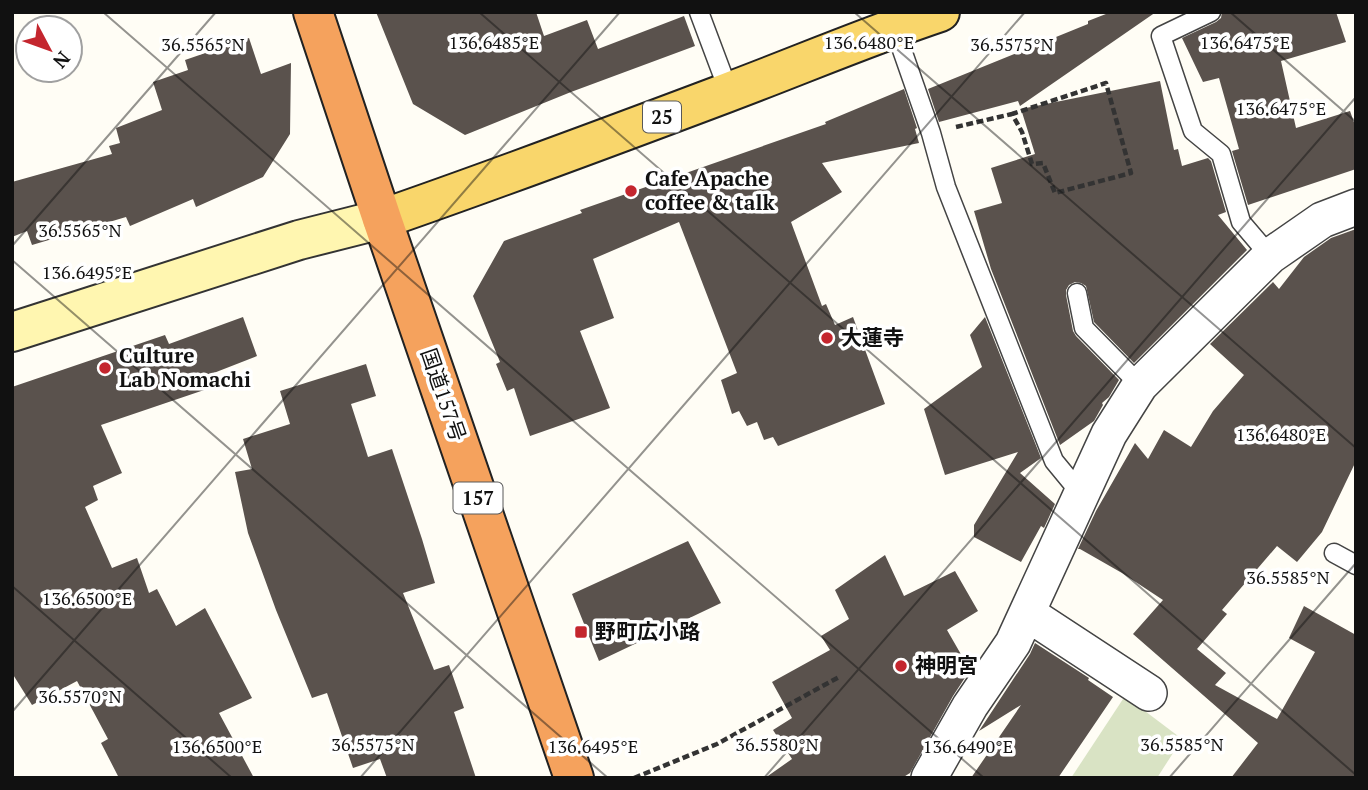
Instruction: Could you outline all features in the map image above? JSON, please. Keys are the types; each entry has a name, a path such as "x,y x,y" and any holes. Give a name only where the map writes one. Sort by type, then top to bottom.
{"highway":[{"name":"国道157号","path":"313,12 574,778"}],"main road":[{"name":"25","path":"382,219 492,181 894,27 940,12"},
{"path":"12,332 299,240 382,219"}],"street":[{"path":"929,778 971,706 1013,643 1108,434 1140,385 1270,256 1322,220 1356,207"},
{"path":"1027,613 1149,692"}],"lane":[{"path":"699,12 729,92"},
{"path":"1210,12 1161,36 1193,131 1222,154 1241,222 1270,256"},
{"path":"894,27 931,133 946,187 1054,461 1082,495"},
{"path":"1077,293 1084,328 1140,385"},
{"path":"1334,553 1356,565"}],"path":[{"path":"931,133 1012,114 1106,83 1131,173 1055,193 1043,163 1032,164 1022,132 1012,114"},
{"path":"634,778 717,744 839,677"}],"green space":[{"path":"1125,696 1182,739 1157,778 1071,778"}],"building":[{"path":"376,12 536,12 544,36 587,20 598,49 684,16 695,46 465,135 413,104"},
{"path":"1111,12 1156,12 1020,106 1018,101 939,122 928,89 1088,24 1088,21"},
{"path":"1222,12 1336,12 1346,42 1281,61 1296,128 1350,111 1356,128 1356,169 1248,205 1232,151 1239,149 1219,78 1203,82 1182,38 1216,22 1221,18"},
{"path":"249,38 261,74 291,63 290,134 263,177 196,207 193,199 130,226 126,217 32,245 27,231 12,237 12,182 112,154 109,146 120,143 116,128 162,110 153,82 188,70 185,60"},
{"path":"1160,81 1174,150 1178,149 1182,166 1208,158 1211,161 1226,212 1218,215 1247,250 1134,363 1094,322 1086,286 1075,282 1069,285 1066,295 1073,331 1119,380 1102,403 1094,421 1060,445 991,269 974,211 1002,203 991,168 1035,154 1021,109"},
{"path":"904,89 919,143 822,163 842,192 791,222 822,306 826,304 835,325 853,317 885,404 778,446 773,437 764,440 757,422 747,426 739,411 732,414 721,380 737,373 679,222 593,259 614,318 580,331 610,408 530,436 514,388 507,391 496,364 500,362 473,296 504,241 582,213 580,210 826,124 825,122"},
{"path":"1356,229 1356,461 1322,532 1297,562 1277,546 1222,610 1227,614 1197,649 1226,673 1215,685 1277,719 1315,652 1289,638 1304,606 1356,635 1356,778 1231,778 1258,743 1133,634 1163,600 1078,549 1096,511 1135,443 1148,459 1164,430 1191,447 1213,411 1244,375 1210,344 1273,282 1279,289 1304,257 1331,238"},
{"path":"243,317 257,356 206,376 210,388 101,425 122,473 93,486 98,500 85,507 112,568 137,558 149,593 157,589 176,626 205,608 252,698 219,713 254,778 119,778 101,743 108,739 77,681 32,705 12,673 12,387 165,335 169,344"},
{"path":"985,317 1041,458 1020,473 1055,504 1044,528 1041,526 1021,562 974,537 974,525 1018,452 945,475 924,409 982,367 970,335"},
{"path":"366,364 376,396 351,404 368,457 392,449 435,583 403,593 434,670 449,665 464,708 454,712 476,778 387,778 380,759 353,768 327,693 312,698 248,533 235,472 252,469 243,439 290,424 280,391"},
{"path":"688,541 721,603 599,661 572,594"},
{"name":"神明宮","path":"885,555 904,596 955,571 978,611 947,630 970,670 910,773 902,778 765,778 792,759 773,730 792,718 772,682 830,650 821,636 849,619 835,590"},
{"path":"1035,643 1113,697 1058,778 971,778 1021,705 979,731"}],"place":[{"name":"Cafe Apache coffee & talk","path":"631,191"},
{"name":"大蓮寺","path":"827,338"},
{"name":"Culture Lab Nomachi","path":"105,368"},
{"name":"野町広小路","path":"581,632"},
{"name":"神明宮","path":"901,666"}]}
